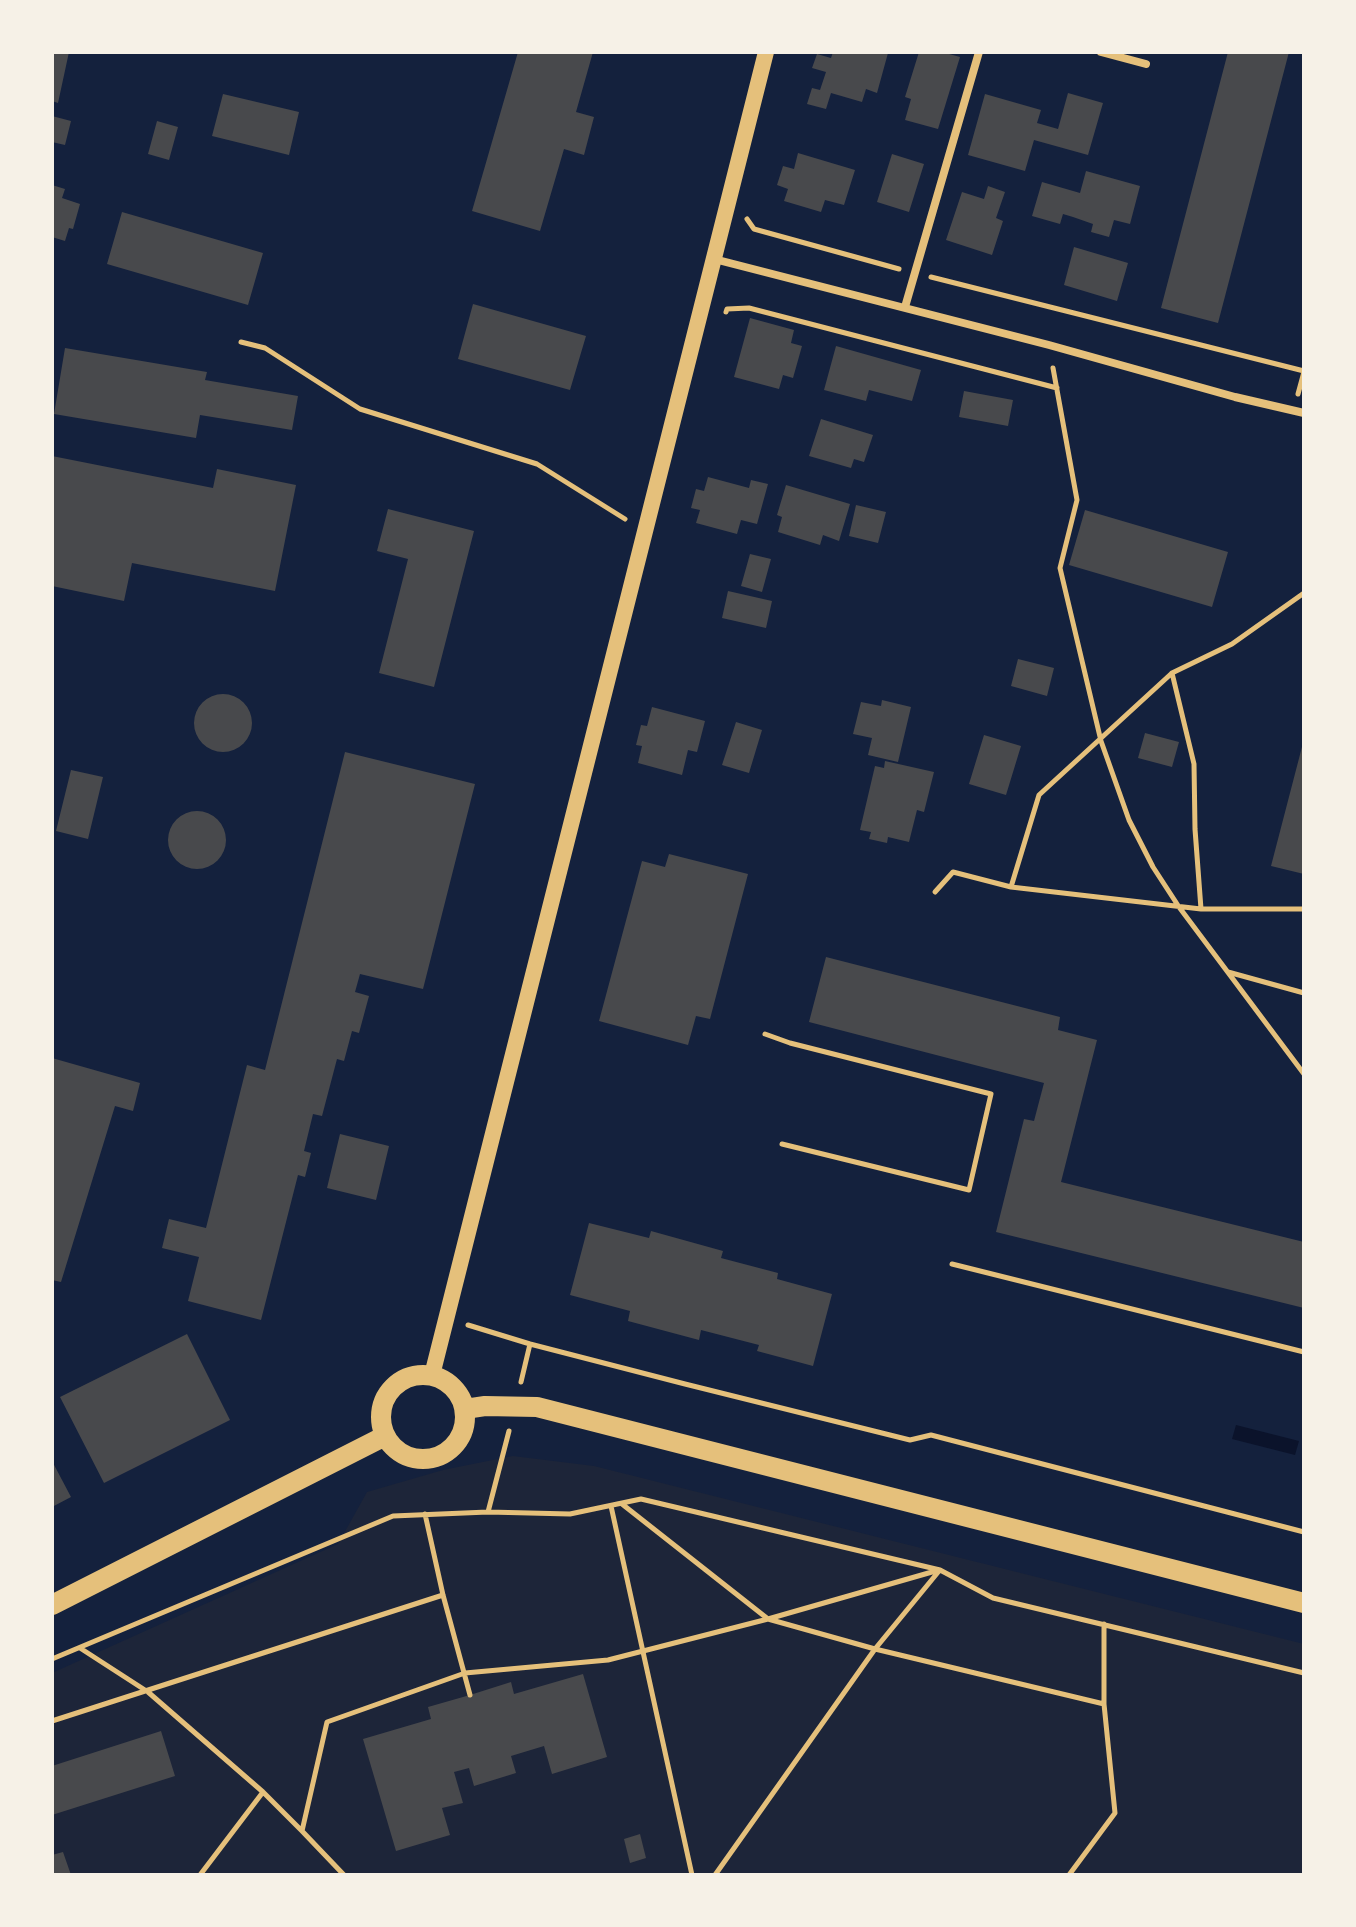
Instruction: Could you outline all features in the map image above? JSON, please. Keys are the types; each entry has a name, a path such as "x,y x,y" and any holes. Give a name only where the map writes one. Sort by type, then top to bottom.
{"main road":[{"path":"432,1375 766,52"},
{"path":"418,1374 432,1375 453,1387 465,1409 461,1435 453,1446 430,1459 416,1459 392,1447 381,1423 385,1396 393,1385 418,1374"},
{"path":"465,1409 485,1406 537,1407 1304,1603"},
{"path":"52,1605 385,1436"}],"street":[{"path":"905,307 979,52"},
{"path":"1101,52 1146,64"},
{"path":"714,259 1304,413"}],"path":[{"path":"746,217 754,229 1304,371"},
{"path":"723,324 727,309 749,308 1057,388"},
{"path":"241,342 265,348 360,409 537,464 644,531"},
{"path":"1049,345 1077,500 1060,568 1101,741 1129,820 1153,867 1179,907 1304,1074"},
{"path":"1011,887 1039,795 1172,673 1232,644 1304,593"},
{"path":"1172,673 1194,764 1201,909"},
{"path":"935,892 953,872 1011,887 1179,907 1304,909"},
{"path":"1228,972 1304,993"},
{"path":"765,1034 991,1094 969,1190 782,1144"},
{"path":"952,1264 1304,1352"},
{"path":"446,1318 530,1344 700,1388 910,1440 931,1435 1304,1532"},
{"path":"52,1659 393,1516 488,1512 570,1514 641,1499 940,1570 993,1598 1304,1673"},
{"path":"621,1503 768,1619 875,1649 1104,1704"},
{"path":"611,1506 692,1875"},
{"path":"425,1514 470,1695"},
{"path":"302,1831 327,1722 465,1673 608,1660 940,1570"},
{"path":"715,1875 875,1649 940,1570"},
{"path":"52,1721 443,1595"},
{"path":"1069,1875 1115,1813 1104,1704 1104,1624"},
{"path":"79,1647 148,1692 263,1792 344,1875"},
{"path":"200,1875 263,1792"}],"shaded area":[{"path":"1236,1425 1299,1441 1295,1455 1232,1439"},
{"path":"513,1456 594,1466 1304,1644 1304,1875 52,1875 52,1673 338,1544 367,1492 443,1470"}],"building":[{"path":"52,52 69,52 58,103 52,101"},
{"path":"518,52 593,52 576,112 594,117 584,155 564,149 540,231 472,211"},
{"path":"833,52 888,53 877,93 866,89 862,102 831,93 826,109 807,104 812,88 820,90 826,72 812,68 817,54 831,58"},
{"path":"919,52 942,52 960,57 938,129 905,120 911,99 905,97"},
{"path":"1228,52 1289,52 1218,323 1161,308"},
{"path":"1068,93 1103,103 1088,155 1034,140 1025,171 968,155 985,94 1041,110 1037,123 1058,129"},
{"path":"223,94 299,112 289,155 212,136"},
{"path":"52,116 71,121 65,145 52,142"},
{"path":"157,121 178,127 169,160 148,154"},
{"path":"798,153 855,170 844,205 825,200 821,212 784,201 788,189 777,185 783,166 794,169"},
{"path":"892,154 924,164 909,212 877,202"},
{"path":"1086,171 1140,186 1130,224 1114,220 1109,237 1091,232 1093,224 1063,214 1060,224 1032,216 1042,182 1080,193"},
{"path":"52,185 65,189 62,198 80,204 73,229 69,228 65,241 52,237"},
{"path":"988,186 1005,192 996,218 1003,221 992,255 946,240 962,192 984,199"},
{"path":"122,212 263,253 248,305 107,264"},
{"path":"1074,247 1128,263 1117,301 1064,285"},
{"path":"473,304 586,336 570,390 458,359"},
{"path":"750,318 794,330 791,343 802,346 793,378 783,375 779,389 734,377"},
{"path":"836,346 921,370 912,401 869,390 866,401 824,390"},
{"path":"65,348 207,372 205,380 298,396 292,430 200,415 196,438 54,414"},
{"path":"964,391 1013,400 1008,426 959,417"},
{"path":"821,419 873,435 864,462 854,459 851,468 809,456"},
{"path":"52,456 213,488 217,469 296,485 275,591 132,563 124,601 52,586"},
{"path":"708,477 749,488 751,480 768,484 757,524 741,520 737,534 696,523 700,510 691,508 696,489 704,491"},
{"path":"786,485 850,504 839,541 823,535 820,545 778,532 782,517 777,515"},
{"path":"856,505 886,512 878,543 849,536"},
{"path":"388,509 474,531 434,687 379,673 408,559 377,551"},
{"path":"1085,510 1228,552 1212,607 1069,565"},
{"path":"750,554 771,559 762,592 741,586"},
{"path":"728,591 772,601 766,628 722,618"},
{"path":"1018,659 1054,668 1047,696 1011,686"},
{"path":"223,694 244,702 252,723 244,744 223,752 202,744 194,723 202,702"},
{"path":"882,700 911,707 898,762 868,755 872,738 853,734 861,702 881,706"},
{"path":"652,707 705,721 697,752 688,750 682,775 638,763 642,746 636,745 641,725 647,726"},
{"path":"736,722 762,730 749,773 722,765"},
{"path":"1145,733 1179,742 1172,767 1138,758"},
{"path":"984,735 1021,746 1006,795 969,784"},
{"path":"1304,743 1304,874 1271,866"},
{"path":"345,752 475,784 423,989 360,974 355,992 369,996 359,1033 352,1031 344,1061 337,1059 322,1116 313,1114 304,1151 311,1153 305,1177 298,1175 261,1320 188,1301 199,1257 162,1248 169,1219 206,1228 247,1065 265,1070"},
{"path":"885,761 934,772 924,812 917,810 909,842 888,837 887,843 869,839 871,832 860,830 875,766 884,768"},
{"path":"71,770 103,777 88,839 56,831"},
{"path":"197,811 218,819 226,840 218,861 197,869 176,861 168,840 176,819"},
{"path":"669,854 748,874 710,1019 696,1016 688,1045 599,1021 642,861 665,867"},
{"path":"826,957 1060,1017 1058,1030 1097,1040 1061,1182 1304,1242 1304,1308 996,1232 1024,1119 1034,1121 1044,1083 809,1022"},
{"path":"52,1058 140,1083 133,1111 115,1106 61,1282 52,1280"},
{"path":"340,1134 389,1146 376,1200 327,1188"},
{"path":"589,1223 649,1238 651,1231 723,1251 721,1258 778,1273 777,1279 832,1294 813,1366 757,1351 759,1345 701,1330 699,1340 628,1321 630,1311 570,1295"},
{"path":"187,1334 230,1420 104,1483 60,1397"},
{"path":"52,1461 71,1497 52,1507"},
{"path":"583,1674 607,1757 552,1774 544,1746 511,1756 516,1773 474,1786 469,1768 454,1772 463,1803 442,1808 450,1835 396,1851 363,1739 431,1719 428,1707 511,1682 514,1694"},
{"path":"161,1731 175,1776 52,1815 52,1766"},
{"path":"640,1834 646,1858 630,1863 624,1839"},
{"path":"63,1852 71,1875 52,1875 52,1855"}]}
